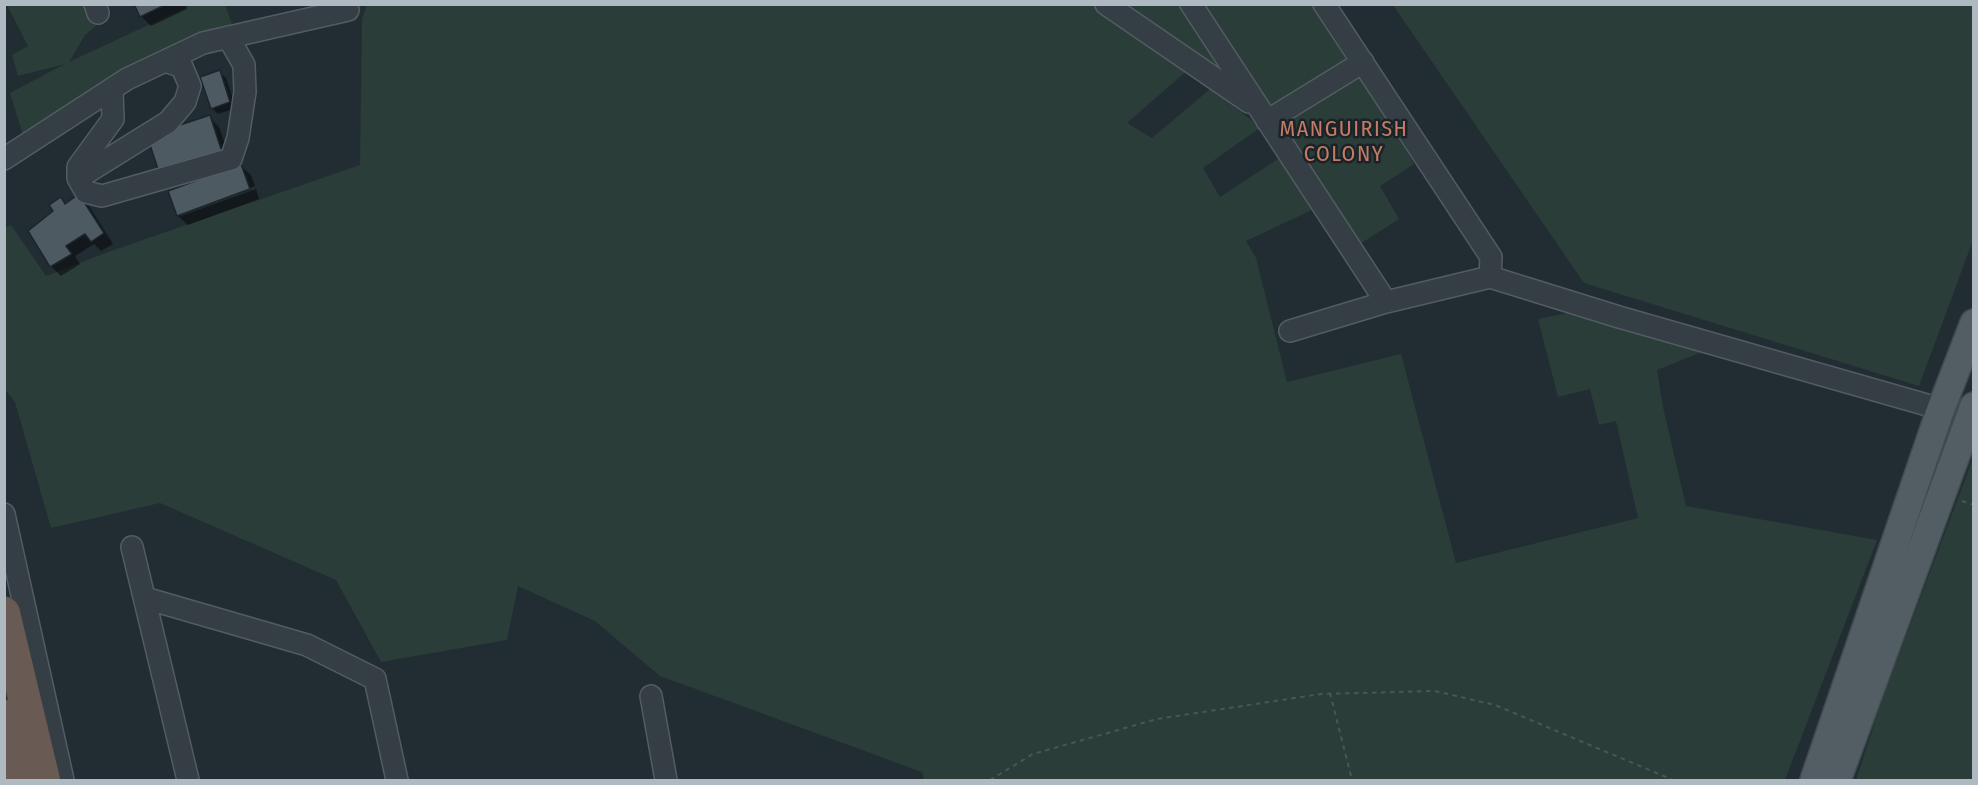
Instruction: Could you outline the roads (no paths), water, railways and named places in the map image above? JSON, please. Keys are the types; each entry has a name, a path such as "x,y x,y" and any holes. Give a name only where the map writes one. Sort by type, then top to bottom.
{"highway":[{"path":"4,613 44,780"},
{"path":"4,716 20,780"}],"main road":[{"path":"1814,780 1941,410 1974,323"},
{"path":"1837,780 1974,404 1941,410"},
{"path":"1941,410 1963,436"}],"street":[{"path":"1106,4 1262,114"},
{"path":"1191,4 1386,302"},
{"path":"1324,4 1491,257 1490,277"},
{"path":"4,159 127,79 203,43 348,10"},
{"path":"112,90 113,119 78,167 78,178 86,192 102,196 231,159 238,138 245,92 243,65 228,37"},
{"path":"78,178 168,122 185,102 190,86 182,67 165,61"},
{"path":"1262,114 1364,62"},
{"path":"1290,331 1386,302 1490,277 1619,317 1941,410"},
{"path":"4,514 63,780"},
{"path":"132,547 188,780"},
{"path":"145,598 307,645 375,679 397,780"},
{"path":"651,696 666,780"}],"district":[{"name":"MANGUIRISH COLONY","path":"1344,142"}]}
